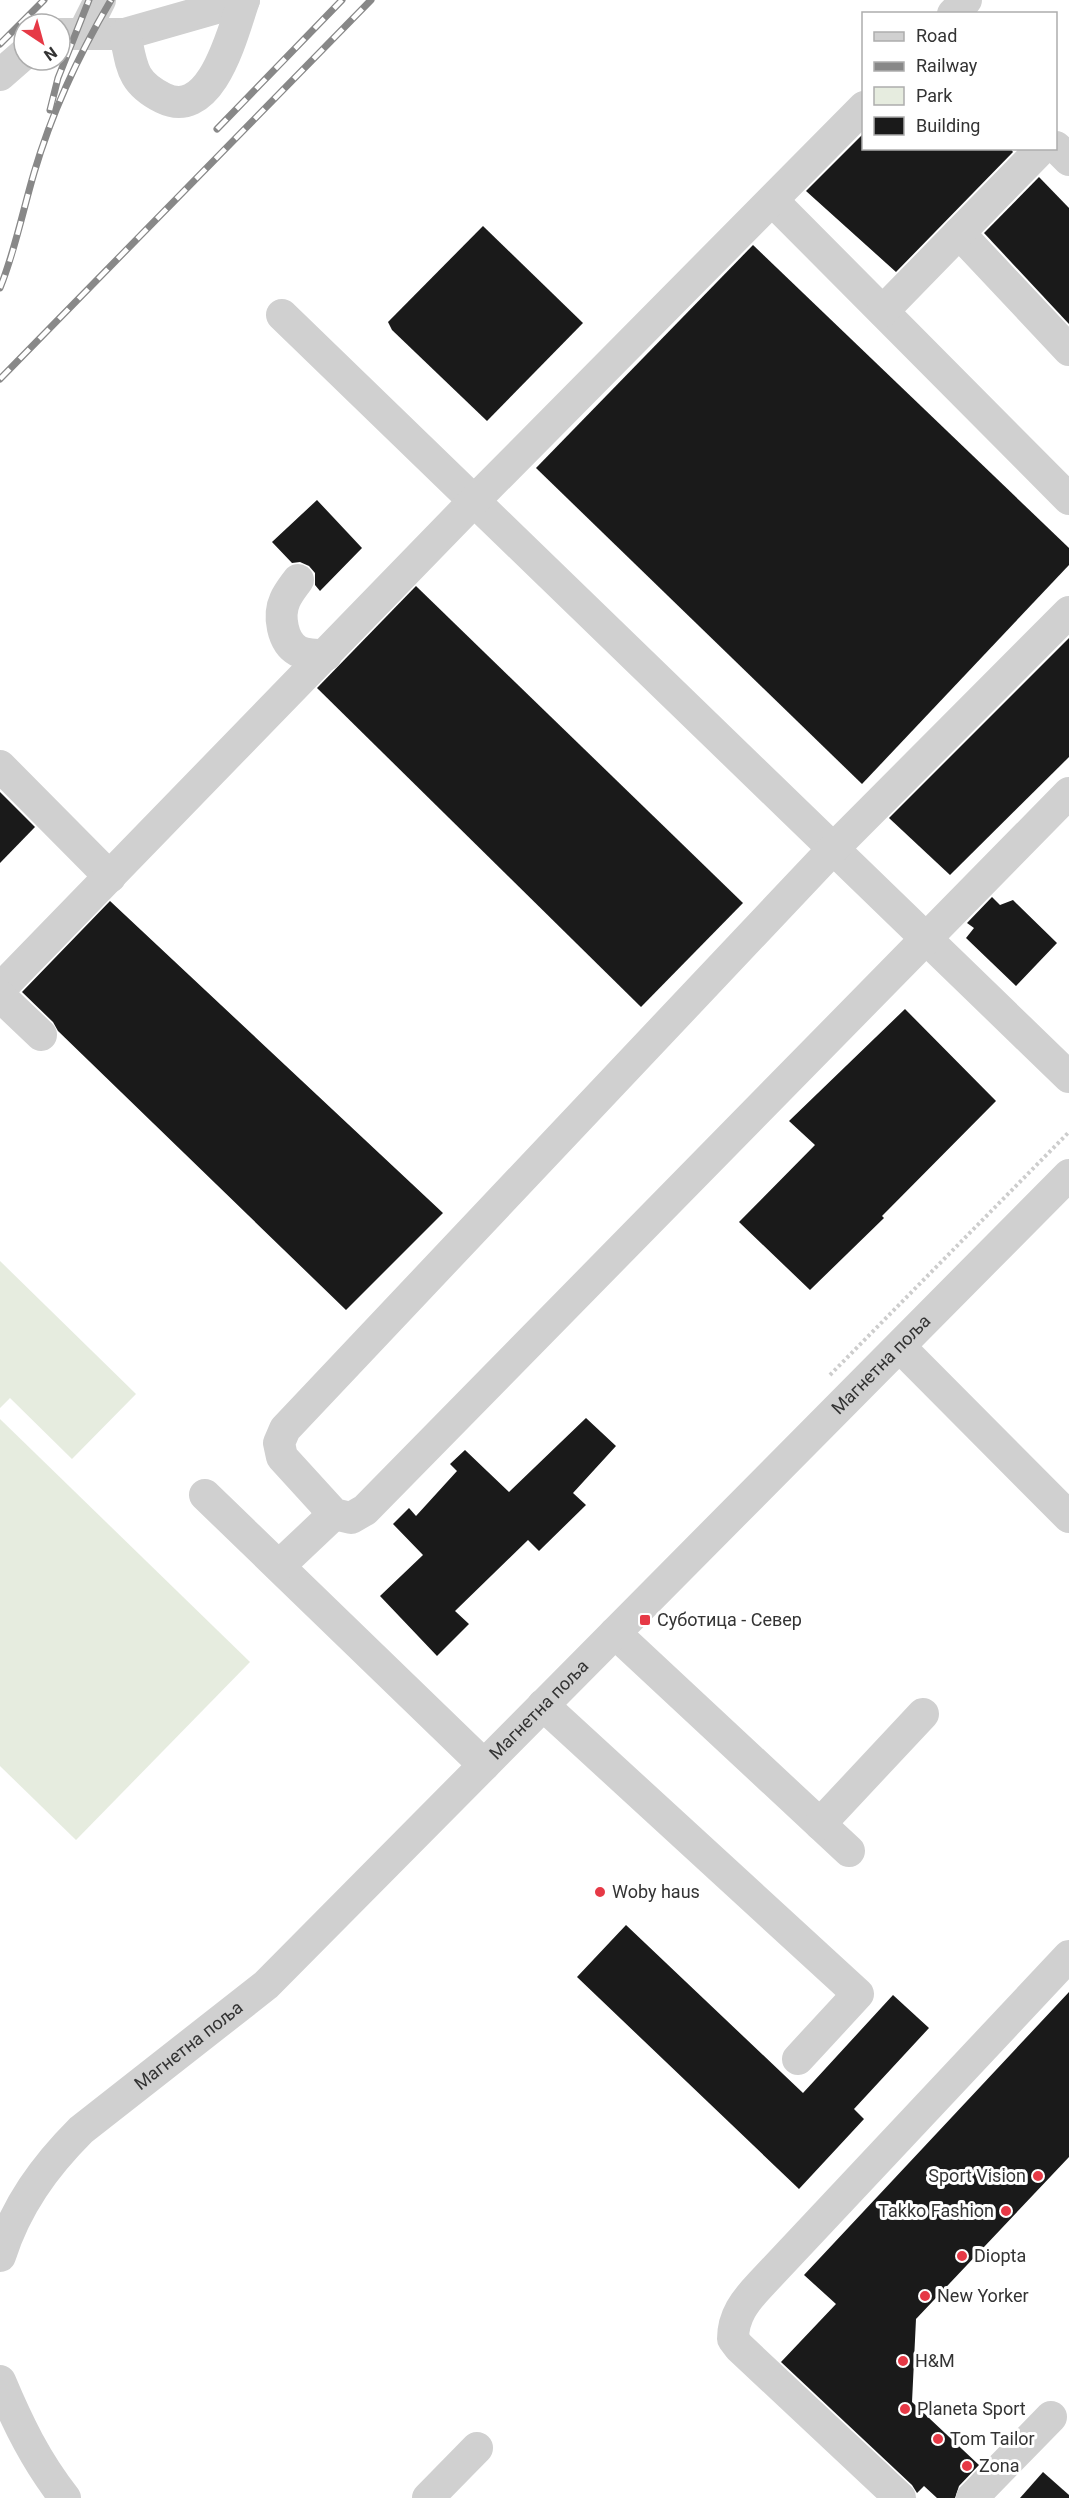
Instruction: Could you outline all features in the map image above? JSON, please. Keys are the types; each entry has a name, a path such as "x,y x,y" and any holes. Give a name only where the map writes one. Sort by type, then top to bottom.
{"street":[{"path":"72,34 100,0"},
{"path":"72,34 125,34 244,0"},
{"path":"125,34 132,67 137,79 145,88 167,100 179,102 193,100 211,81 222,60 244,0"},
{"path":"955,12 966,0"},
{"path":"0,75 12,64"},
{"path":"0,990 474,501 862,109"},
{"path":"1057,148 1069,160"},
{"path":"883,311 1040,150"},
{"path":"773,201 1069,499"},
{"path":"959,233 1069,350"},
{"path":"282,315 926,939 1067,1072"},
{"path":"297,580 284,601 282,614 285,634 297,650 314,655 326,655"},
{"path":"1069,612 833,849 285,1429 279,1443 282,1457 334,1514 351,1518 365,1510 1069,793"},
{"path":"0,766 110,877"},
{"path":"0,996 41,1035"},
{"name":"Магнетна поља","path":"3,2237 27,2194 58,2153 81,2130 266,1985 1069,1175"},
{"path":"900,1347 1069,1516"},
{"path":"205,1495 484,1765"},
{"path":"279,1566 334,1514"},
{"path":"615,1633 849,1851"},
{"path":"543,1705 858,1994 798,2060"},
{"path":"820,1824 923,1714"},
{"path":"900,2498 739,2347 733,2339 735,2320 742,2305 760,2284 1069,1956"},
{"path":"0,2381 19,2428 65,2498"},
{"path":"972,2498 1051,2417"},
{"path":"428,2498 477,2448"},
{"path":"1000,2498 1047,2449"}],"path":[{"path":"822,1384 1069,1132"}],"green space":[{"path":"0,1261 136,1394 72,1459 10,1398 0,1408"},
{"path":"0,1419 250,1662 76,1840 0,1766"}],"building":[{"path":"862,135 862,150 1012,150 1013,152 896,272 806,191"},
{"path":"1039,177 1069,208 1069,324 984,233"},
{"path":"483,226 583,323 487,421 392,330 388,322"},
{"path":"753,245 1069,548 1069,565 862,784 536,468"},
{"path":"317,500 362,548 320,591 315,585 315,573 309,566 300,562 292,563 272,542"},
{"path":"416,586 743,903 641,1007 317,688"},
{"path":"1069,638 1069,757 950,875 889,818"},
{"path":"0,792 35,827 0,863"},
{"path":"992,897 1000,905 1013,900 1057,943 1016,986 966,938 974,928 967,923"},
{"path":"110,901 443,1213 346,1310 58,1031 53,1022 22,992"},
{"path":"905,1009 996,1101 882,1216 884,1218 810,1290 739,1222 815,1145 789,1121"},
{"path":"586,1418 616,1446 573,1493 586,1505 539,1551 528,1540 455,1611 469,1624 437,1656 380,1596 423,1555 393,1524 409,1508 416,1516 457,1471 450,1464 465,1450 509,1492"},
{"path":"626,1925 803,2093 893,1995 929,2028 854,2109 864,2119 799,2189 577,1977"},
{"path":"1069,1992 1069,2157 916,2319 912,2402 979,2465 959,2486 955,2498 937,2498 924,2486 917,2493 912,2485 781,2362 836,2304 804,2275"},
{"path":"1043,2472 1069,2495 1069,2498 1020,2498"}],"railway":[{"path":"0,44 44,0"},
{"path":"50,110 58,78 89,0"},
{"path":"0,288 49,128 77,62 111,0"},
{"path":"217,129 342,0"},
{"path":"0,379 371,0"}],"place":[{"name":"Суботица - Север","path":"645,1620"},
{"name":"Woby haus","path":"600,1892"},
{"name":"Sport Vision","path":"1038,2176"},
{"name":"Takko Fashion","path":"1006,2211"},
{"name":"Diopta","path":"962,2256"},
{"name":"New Yorker","path":"925,2296"},
{"name":"H&M","path":"903,2361"},
{"name":"Planeta Sport","path":"905,2409"},
{"name":"Tom Tailor","path":"938,2439"},
{"name":"Zona","path":"967,2466"}]}
